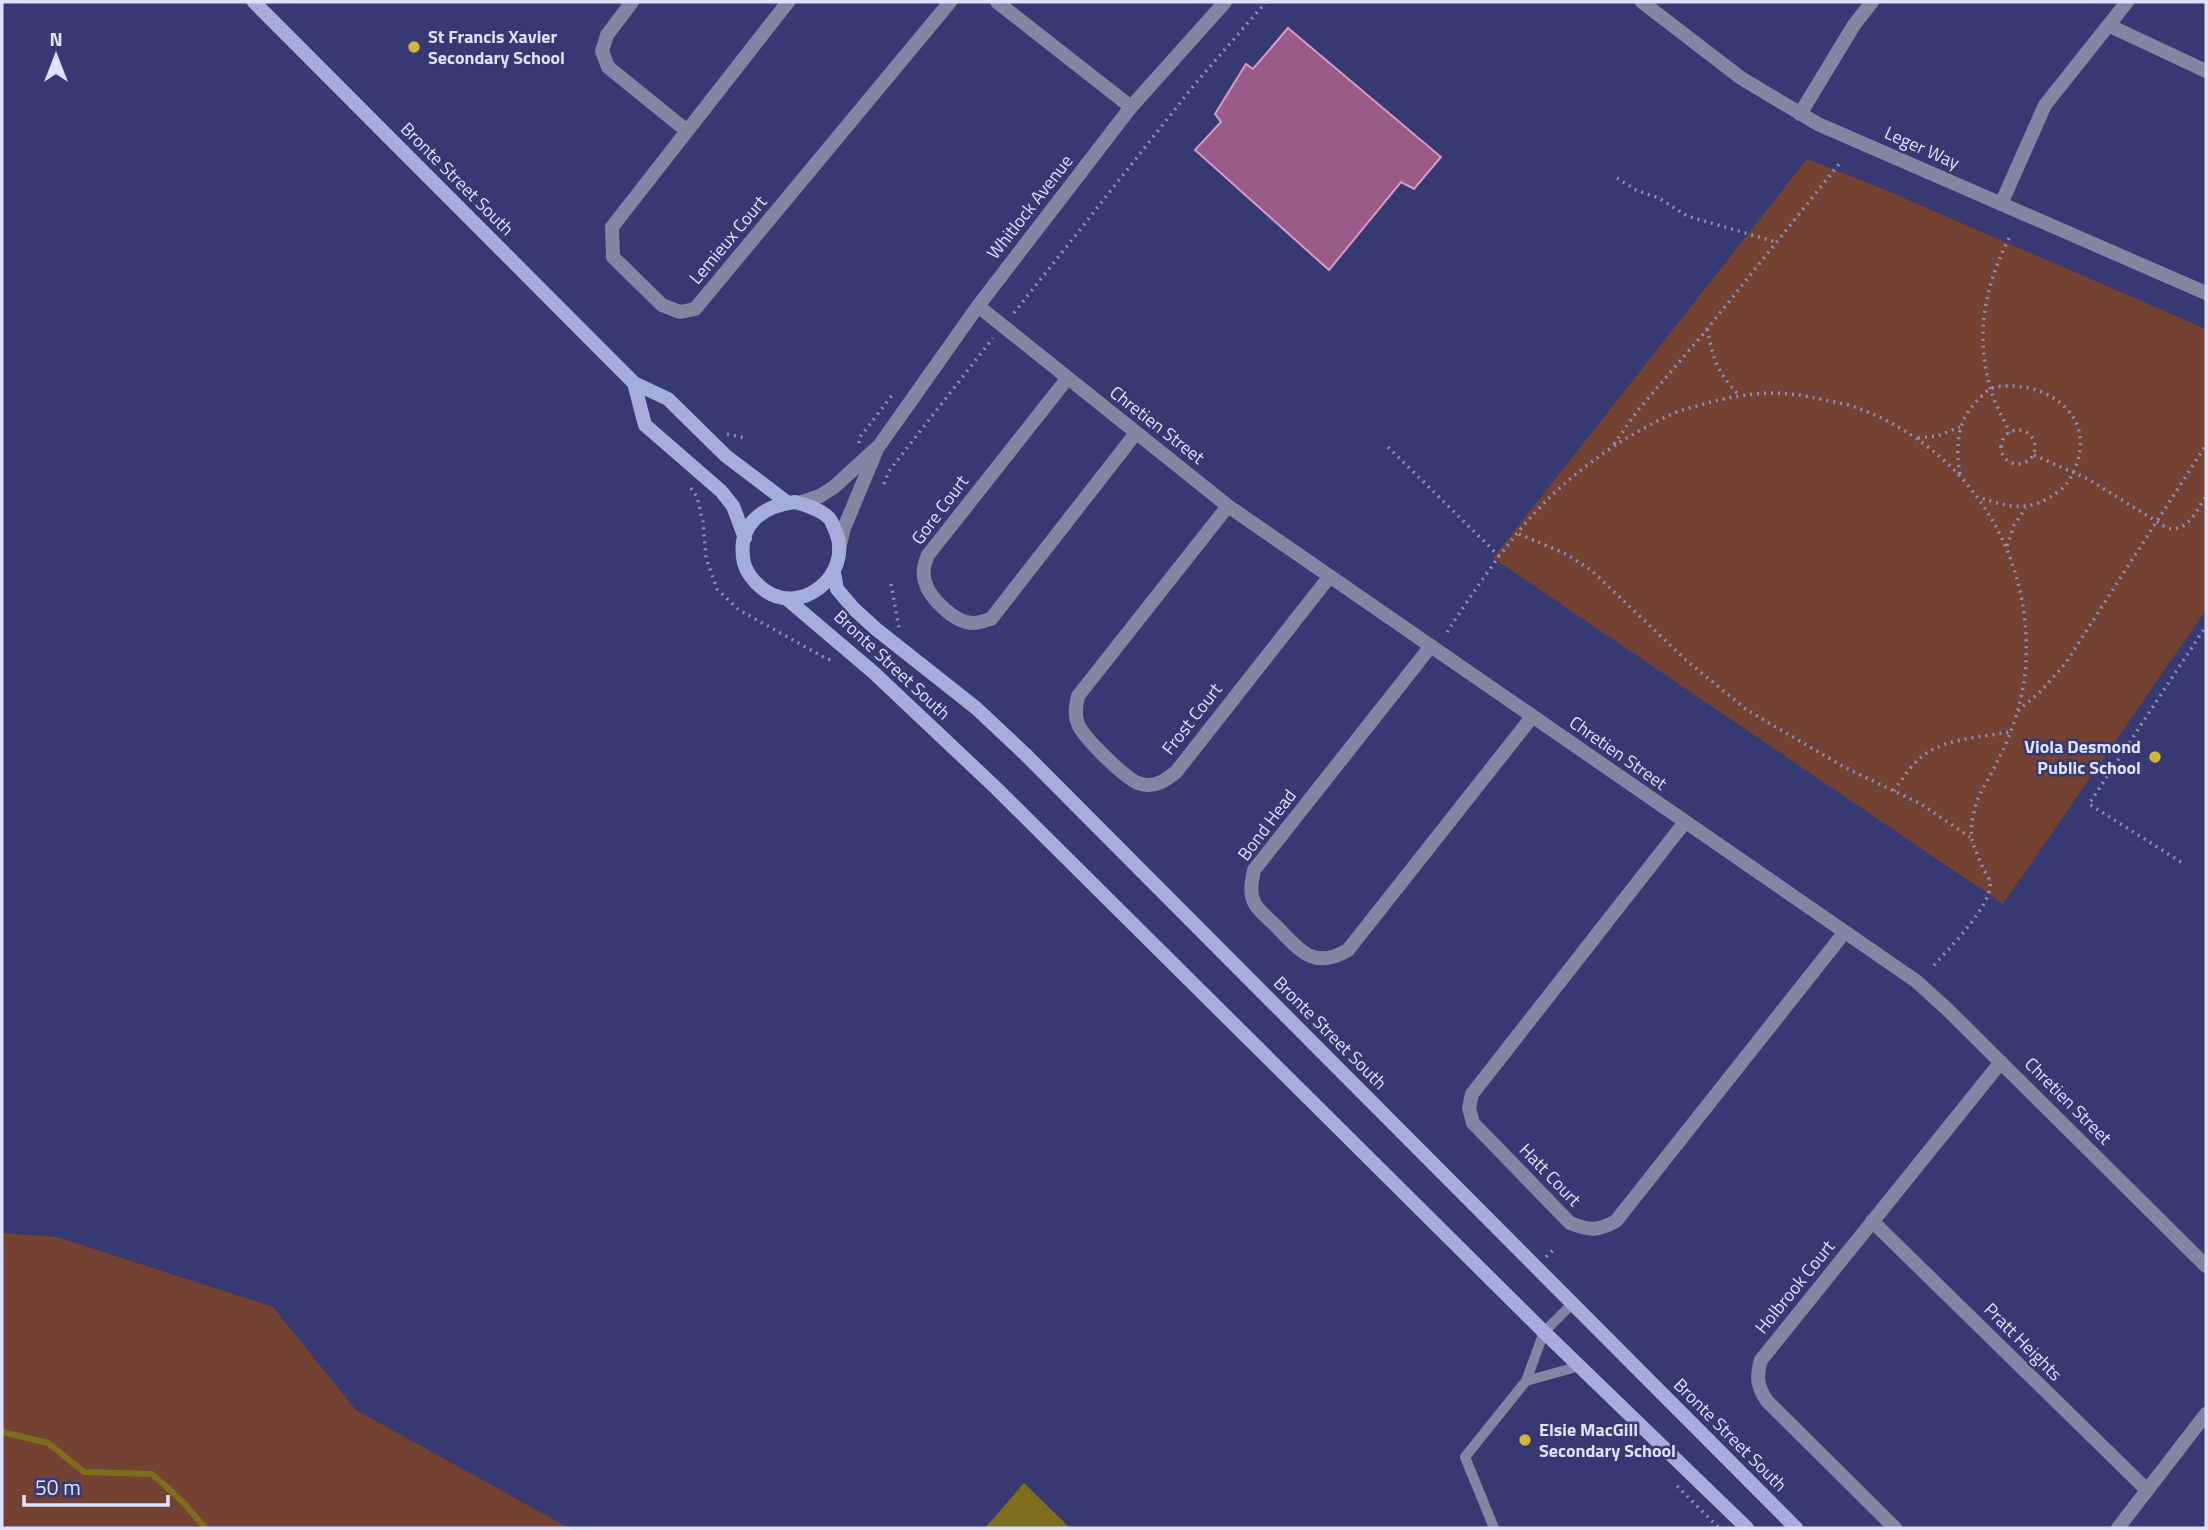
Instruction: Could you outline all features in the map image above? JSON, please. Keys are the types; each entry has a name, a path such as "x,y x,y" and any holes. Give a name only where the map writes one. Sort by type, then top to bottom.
{"main road":[{"name":"Bronte Street South","path":"254,2 634,383 668,399 726,456 794,503"},
{"path":"634,383 645,425 721,491 733,506 745,538"},
{"path":"794,503 813,508 830,519 837,537 839,555 834,573 822,588 805,597 787,599 768,593 754,582 745,565 743,547 747,529 758,514 775,504 794,503"},
{"name":"Bronte Street South","path":"834,573 837,589 852,606 876,629 976,708 1025,754 1796,1528"},
{"name":"Bronte Street South","path":"787,599 873,672 996,788 1545,1332 1747,1528"}],"street":[{"path":"632,2 607,35 602,51 608,67 687,131"},
{"name":"Lemieux Court","path":"788,2 612,227 614,257 662,305 680,312 695,309 950,2"},
{"path":"997,2 1131,107"},
{"name":"Whitlock Avenue","path":"839,549 844,528 879,446 978,306 1131,107 1225,2"},
{"name":"Leger Way","path":"1642,2 1741,78 1800,114 2206,293"},
{"path":"1800,114 1854,25 1872,2"},
{"path":"2001,204 2045,106 2127,2"},
{"path":"2110,26 2206,71"},
{"name":"Chretien Street","path":"978,306 1228,506 1916,981 2206,1266"},
{"name":"Gore Court","path":"1068,379 928,555 923,568 924,580 928,590 948,611 960,620 974,624 991,619 1136,433"},
{"name":"Whitlock Avenue","path":"794,503 820,496 834,487 879,446"},
{"name":"Frost Court","path":"1228,506 1078,696 1077,723 1084,734 1127,776 1140,784 1155,785 1176,772 1329,576"},
{"name":"Bond Head","path":"1431,646 1254,870 1251,886 1254,904 1304,954 1322,960 1335,958 1348,950 1532,717"},
{"name":"Hatt Court","path":"1685,822 1472,1094 1469,1108 1473,1123 1570,1223 1582,1228 1601,1230 1616,1220 1844,933"},
{"name":"Holbrook Court","path":"1895,1528 1767,1401 1758,1388 1757,1374 1761,1360 2001,1062"},
{"name":"Pratt Heights","path":"1872,1221 2147,1490"},
{"path":"2118,1528 2206,1414"}],"lane":[{"path":"1494,1528 1465,1457 1527,1381 1545,1332 1572,1304"},
{"path":"1527,1381 1580,1366"}],"path":[{"path":"884,484 888,471 1002,325 1195,84 1266,2"},
{"path":"1613,445 1839,164"},
{"path":"1617,178 1636,190 1659,198 1687,216 1776,242"},
{"path":"2009,238 1995,267 1985,301 1983,344 1990,388 2010,433"},
{"path":"1707,329 1714,360 1723,378 1739,395"},
{"path":"1961,476 1956,454 1960,427 1973,405 1990,388 2025,386 2045,392 2066,406 2077,423 2081,450 2074,473 2056,494 2026,508 2014,525 2007,547"},
{"path":"1447,632 1500,557 1547,500 1613,445 1681,411 1760,392 1801,394 1857,407 1917,438 1939,454 1977,496 2007,547 2017,576 2025,615 2026,662 2017,712 1999,759 1977,800 1971,837 1971,844 1990,883 1985,904 1931,969"},
{"path":"1917,438 1937,436 1960,427"},
{"path":"2020,431 2030,435 2035,444 2034,455 2027,462 2011,463 2007,460 2001,445 2010,433 2020,431"},
{"path":"2017,712 2041,691 2065,664 2206,445"},
{"path":"1388,447 1500,557"},
{"path":"2034,455 2120,497 2167,528 2179,529 2189,522 2206,496"},
{"path":"1977,496 2004,506 2026,508"},
{"path":"1519,534 1566,554 1591,570 1687,661 1747,710 1844,767 1921,804 1971,837"},
{"path":"891,584 903,650"},
{"path":"2181,862 2089,804 2206,626"},
{"path":"1894,791 1916,762 1929,751 1944,744 2009,732"}],"shaded area":[{"path":"1807,159 1876,186 2206,329 2206,610 2003,904 1493,558"},
{"path":"2,1233 57,1237 273,1307 356,1410 569,1528 2,1528"},
{"path":"1024,1483 1070,1528 985,1528"}],"building":[{"path":"1288,28 1441,157 1414,189 1401,182 1329,270 1195,150 1221,122 1215,114 1246,64 1253,69"}],"waterway":[{"path":"2,1432 48,1443 84,1472 152,1474 183,1502 205,1528"}],"place":[{"name":"St Francis Xavier Secondary School","path":"414,47"},
{"name":"Viola Desmond Public School","path":"2155,757"},
{"name":"Elsie MacGill Secondary School","path":"1525,1440"}]}
